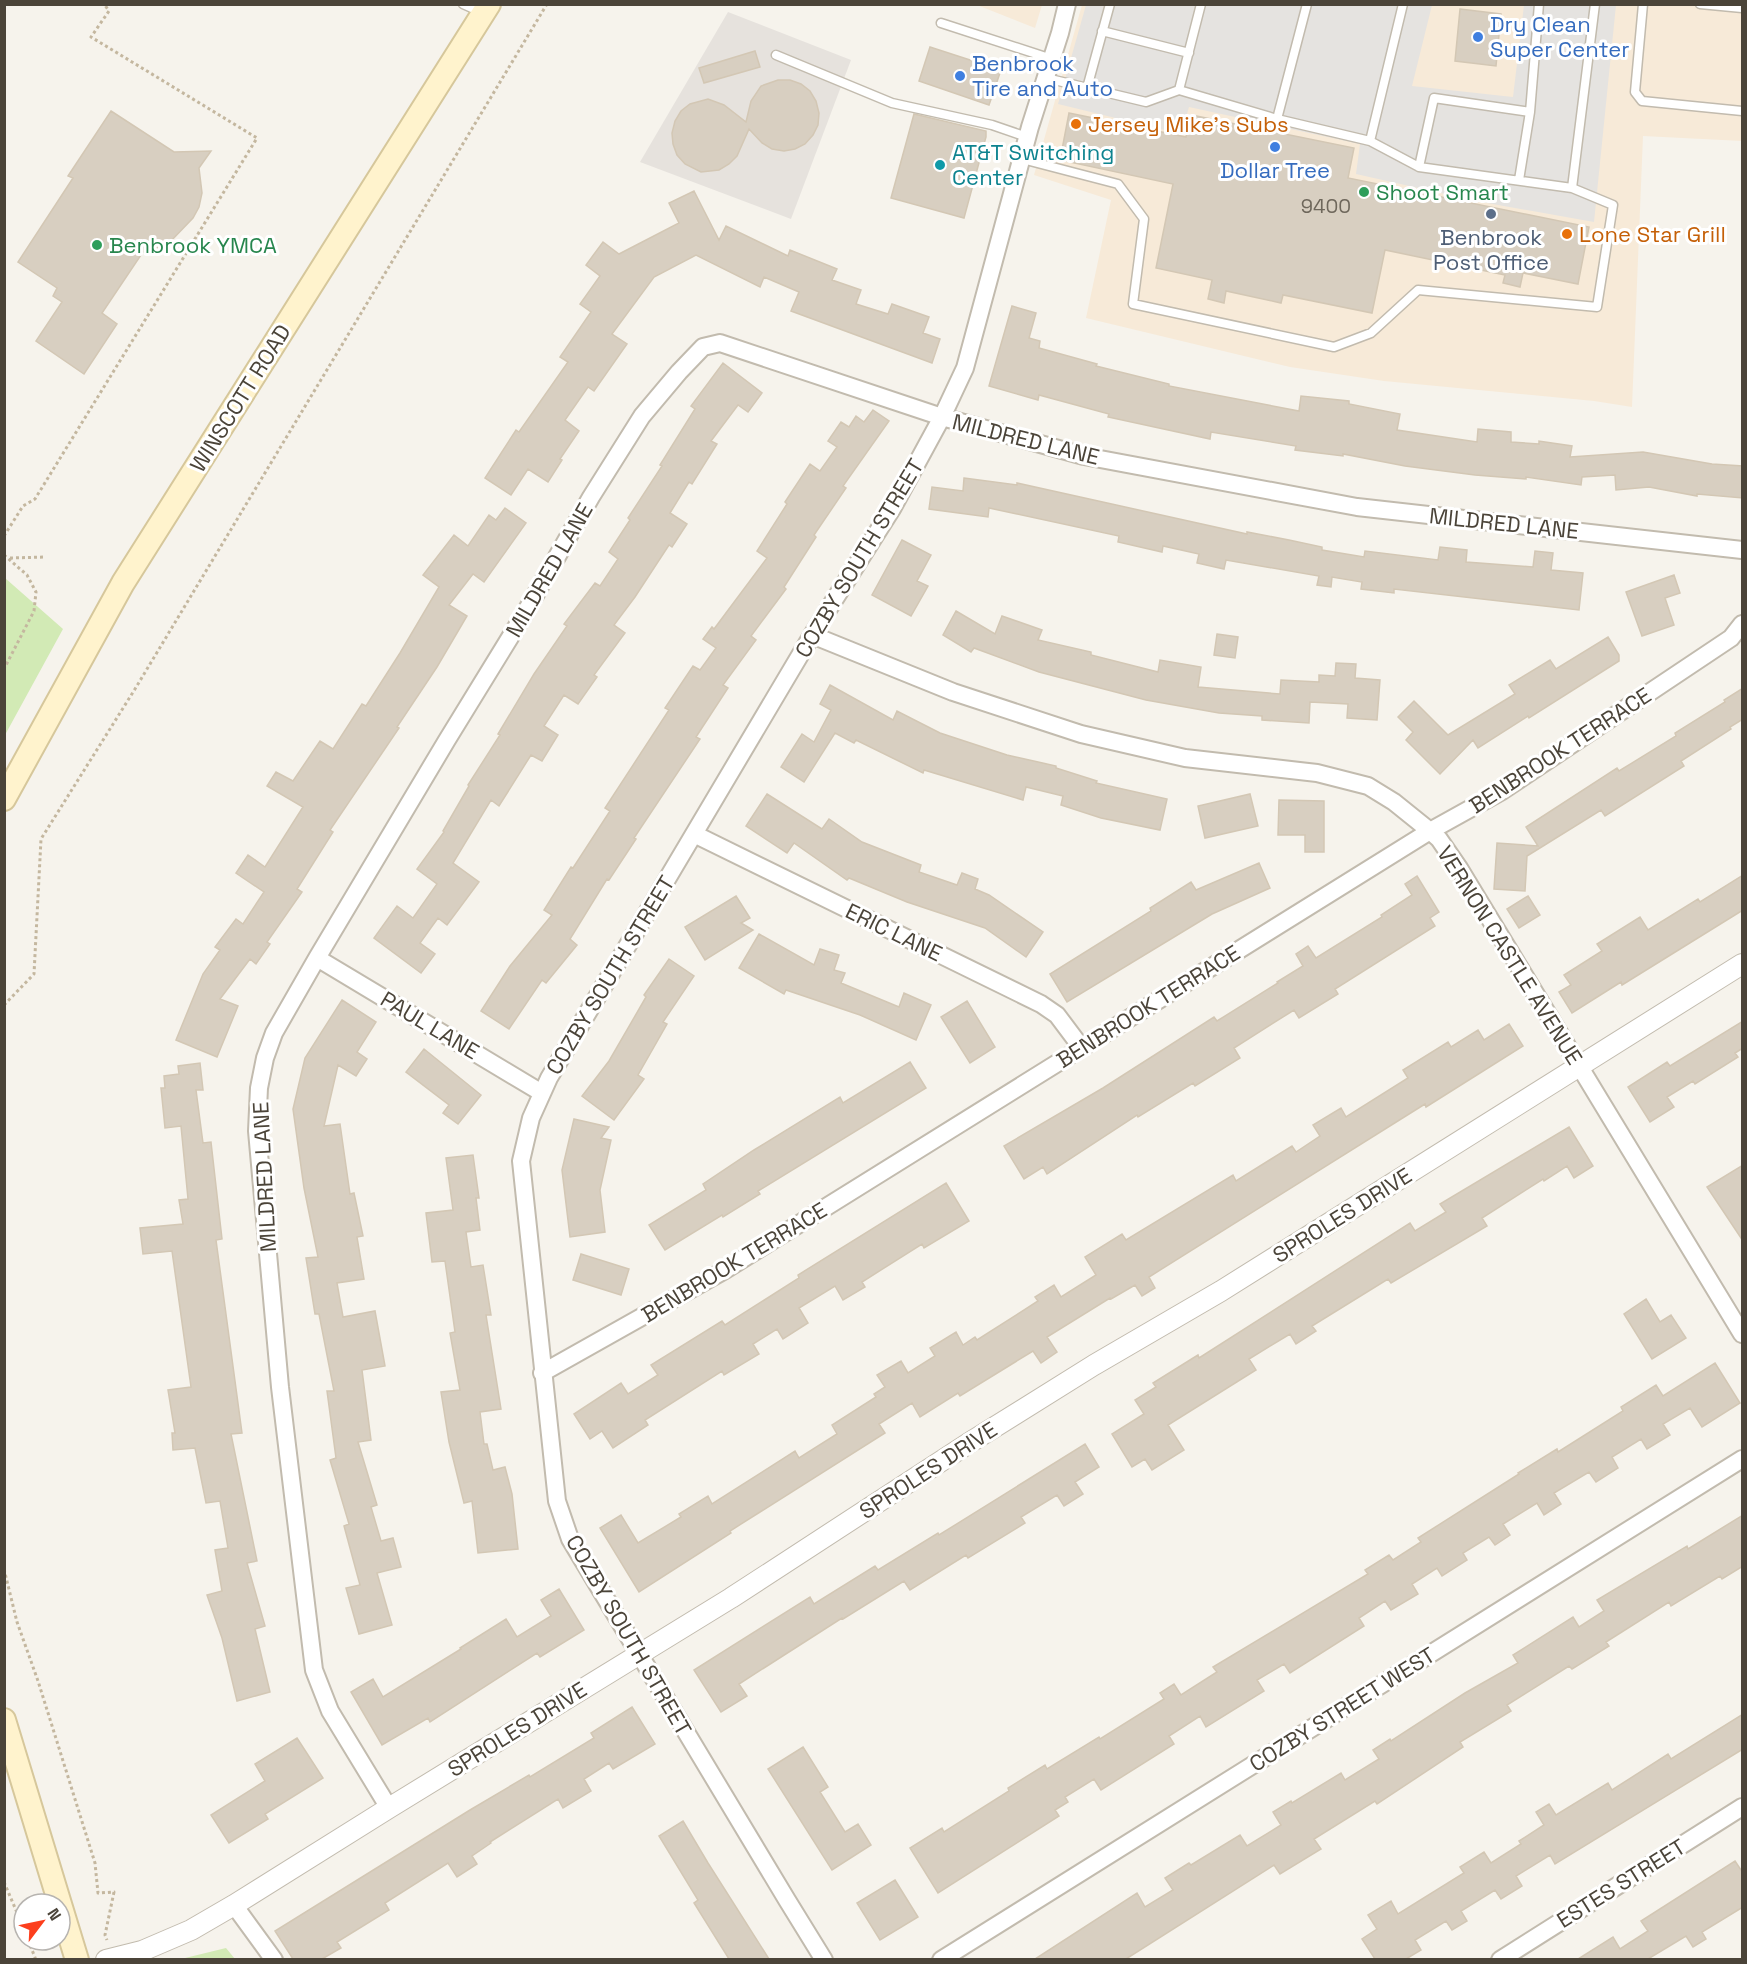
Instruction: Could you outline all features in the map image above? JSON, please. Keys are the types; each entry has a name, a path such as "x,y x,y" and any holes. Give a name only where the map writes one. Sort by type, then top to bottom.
{"main road":[{"name":"WINSCOTT ROAD","path":"4,800 123,583 487,9"},
{"path":"4,1720 77,1959"}],"street":[{"name":"COZBY SOUTH STREET","path":"825,1959 570,1539 557,1501 521,1161 531,1118 549,1078 812,635 892,509 942,417 965,368 1027,137 1067,4"},
{"name":"MILDRED LANE","path":"389,1808 330,1711 314,1670 280,1388 257,1131 265,1058 274,1033 317,958 525,613 591,497 636,425 679,372 703,347 720,342 942,417 1084,456 1357,507 1743,550"},
{"name":"BENBROOK TERRACE","path":"542,1373 725,1270 1081,1047 1431,831 1512,784 1731,638 1743,624"},
{"name":"VERNON CASTLE AVENUE","path":"812,635 953,692 1081,734 1185,758 1317,773 1368,786 1394,802 1431,831 1459,868 1743,1334"},
{"name":"ERIC LANE","path":"694,834 1041,1004 1057,1015 1081,1047"},
{"name":"PAUL LANE","path":"317,958 542,1093"},
{"name":"SPROLES DRIVE","path":"109,1959 142,1951 191,1930 234,1905 731,1598 988,1431 1094,1365 1221,1291 1743,964"},
{"name":"COZBY STREET WEST","path":"941,1959 1743,1459"},
{"name":"ESTES STREET","path":"1500,1959 1743,1808"},
{"path":"234,1905 274,1959"}],"lane":[{"path":"463,4 487,9"},
{"path":"1087,88 1110,4"},
{"path":"1179,90 1201,4"},
{"path":"1278,119 1307,4"},
{"path":"1370,141 1403,4"},
{"path":"1519,180 1530,111 1539,4"},
{"path":"1572,188 1595,4"},
{"path":"1643,4 1635,92 1642,101 1743,111"},
{"path":"1700,4 1743,8"},
{"path":"941,23 1052,59"},
{"path":"1102,31 1189,53"},
{"path":"776,55 892,103 992,125 1027,137"},
{"path":"1022,159 1118,184 1144,219 1132,304 1334,347 1371,333 1418,290 1597,307 1613,205 1572,188 1419,167 1370,141 1278,119 1179,90 1146,102 1046,78"},
{"path":"1419,167 1434,98 1530,111"}],"path":[{"path":"4,536 23,506 35,499 257,138 92,37 108,11 105,4"},
{"path":"4,1005 34,974 41,839 135,689 547,4"},
{"path":"4,555 27,575 36,592 34,611 4,669"},
{"path":"10,558 46,556"},
{"path":"4,1569 17,1622 39,1680 95,1863 98,1893 114,1892 105,1935 109,1959"},
{"path":"4,1882 12,1901"}],"shaded area":[{"path":"977,5 1042,5 1035,28"},
{"path":"1082,5 1742,5 1742,141 1643,136 1632,407 1594,401 1384,381 1290,367 1086,318 1111,200 1034,175"},
{"path":"1086,5 1432,5 1412,86 1513,97 1524,5 1616,5 1594,222 1476,201 1356,174 1360,144 1189,107 1181,134 1058,104"},
{"path":"728,12 851,60 791,219 640,162"}],"green space":[{"path":"5,578 63,629 5,735"},
{"path":"226,1948 235,1959 181,1959"}],"building":[{"name":"Dry Clean Super Center","path":"1460,9 1501,14 1496,66 1455,61"},
{"name":"Benbrook Tire and Auto","path":"930,47 1001,70 989,105 919,81"},
{"path":"755,51 760,67 704,83 699,68"},
{"path":"778,80 790,80 801,84 810,91 816,101 819,113 818,125 805,144 784,151 772,149 762,143 749,129 737,156 719,170 701,172 685,164 677,155 672,133 675,121 681,111 690,104 708,99 724,105 746,122 751,101 761,86"},
{"name":"Benbrook YMCA","path":"111,111 174,152 211,151 199,168 202,193 199,207 193,218 171,241 143,252 102,313 117,324 84,374 36,341 62,302 53,296 57,288 18,262 73,178 68,176"},
{"path":"1069,113 1186,137 1191,115 1354,148 1348,178 1589,227 1578,284 1523,273 1520,287 1503,283 1505,275 1385,250 1372,313 1283,295 1281,303 1226,291 1224,303 1208,299 1212,280 1156,268 1173,184 1060,160"},
{"name":"AT&T Switching Center","path":"914,114 986,131 964,218 891,198"},
{"path":"694,191 719,240 726,226 788,256 790,250 837,269 832,280 861,290 856,304 888,314 892,304 929,317 923,333 940,339 932,363 791,311 799,292 764,277 760,287 696,255 654,277 612,334 627,344 594,391 588,387 565,420 579,431 548,482 528,469 511,495 485,478 516,430 519,432 568,362 560,357 591,312 580,304 600,276 586,265 603,242 619,254 679,223 669,203"},
{"path":"1012,306 1036,313 1029,338 1040,341 1039,348 1097,364 1096,366 1169,384 1169,386 1299,411 1301,396 1349,401 1349,404 1400,414 1397,430 1477,442 1478,429 1511,432 1511,442 1539,444 1539,441 1572,446 1570,457 1643,452 1712,464 1743,466 1743,498 1697,494 1697,496 1649,487 1616,490 1615,475 1582,477 1581,485 1526,477 1526,479 1475,475 1405,466 1343,454 1343,456 1295,450 1296,446 1211,432 1210,439 1108,417 1109,414 1039,395 1038,400 989,386"},
{"path":"723,363 762,393 748,412 738,405 711,441 717,444 692,484 689,482 670,513 687,524 672,547 669,545 614,625 625,633 594,675 597,677 578,704 564,695 544,726 558,735 542,761 531,755 499,806 491,800 453,863 479,882 447,925 438,918 420,943 435,954 421,973 374,938 397,906 413,918 437,884 417,869 444,832 468,785 500,735 498,734 534,674 567,626 564,624 595,583 600,586 618,559 609,552 695,409 691,406"},
{"path":"873,410 889,421 843,486 846,488 814,535 816,537 784,587 786,589 751,636 756,640 723,685 728,688 696,737 700,739 570,939 577,945 546,983 542,980 509,1029 481,1011 510,966 552,915 544,910 610,811 605,808 669,710 665,708 693,666 700,670 716,648 703,639 712,627 714,629 767,558 757,551 787,504 785,502 810,464 820,471 837,447 828,441 841,422 849,427 856,416 864,422"},
{"path":"964,478 1017,485 1017,483 1247,534 1247,532 1322,547 1322,550 1364,557 1365,551 1438,560 1440,547 1467,550 1466,562 1533,567 1535,551 1553,553 1551,570 1583,573 1579,610 1394,589 1394,593 1361,589 1362,582 1332,577 1331,587 1317,585 1319,576 1226,560 1224,569 1197,563 1199,554 1163,546 1162,552 1118,542 1119,536 989,508 988,517 929,509 932,487 963,491"},
{"path":"505,508 526,523 484,582 473,574 449,605 467,616 437,667 397,727 399,728 330,830 333,832 297,889 302,892 267,942 270,944 256,964 250,959 220,999 238,1006 217,1057 176,1040 203,974 220,950 215,947 236,919 243,924 264,892 236,873 248,855 265,867 303,807 267,786 276,772 293,781 320,741 333,749 362,704 366,706 439,587 423,575 454,535 468,546 489,515 496,520"},
{"path":"902,540 931,555 917,581 928,586 911,616 872,595"},
{"path":"1674,575 1680,593 1665,598 1674,625 1642,636 1626,592"},
{"path":"956,611 995,634 1002,616 1042,630 1038,640 1091,652 1091,655 1158,672 1160,660 1201,667 1198,687 1280,694 1281,680 1319,682 1319,675 1335,676 1336,663 1356,664 1355,678 1380,680 1377,720 1347,718 1348,704 1310,702 1309,723 1262,720 1262,716 1219,713 1146,700 1039,672 974,648 971,652 943,635"},
{"path":"1217,634 1238,637 1235,658 1214,655"},
{"path":"1608,637 1619,655 1619,661 1478,748 1473,740 1440,774 1406,740 1413,732 1398,717 1414,701 1448,735 1515,694 1509,685 1550,660 1556,669"},
{"path":"830,685 893,720 897,711 940,733 1007,755 1056,766 1056,768 1097,781 1096,783 1167,799 1160,830 1101,818 1061,805 1063,796 1026,787 1023,800 924,770 923,773 856,740 854,743 835,733 804,782 781,767 802,734 814,742 831,710 820,704"},
{"path":"1743,688 1743,719 1730,727 1731,729 1681,761 1684,766 1605,816 1601,810 1527,856 1525,891 1494,889 1497,843 1538,846 1526,827 1617,768 1619,771 1676,736 1675,733"},
{"path":"767,794 822,829 829,819 862,842 921,865 919,872 957,885 962,873 978,879 975,889 989,895 1043,932 1026,957 985,928 907,902 849,878 847,880 794,843 787,853 746,826"},
{"path":"1250,794 1258,826 1205,838 1198,806"},
{"path":"1279,800 1324,801 1324,852 1305,852 1305,835 1278,835"},
{"path":"1259,863 1270,888 1212,914 1067,1002 1050,974 1151,911 1150,908 1191,882 1196,890"},
{"path":"1743,875 1743,910 1622,985 1621,982 1572,1013 1559,992 1571,985 1564,975 1602,951 1597,944 1640,917 1648,930 1698,899 1700,902"},
{"path":"1417,876 1439,912 1430,918 1435,926 1335,989 1338,994 1299,1018 1294,1010 1234,1048 1240,1058 1195,1086 1193,1083 1138,1117 1137,1115 1047,1174 1043,1167 1024,1179 1004,1146 1103,1088 1214,1017 1217,1021 1278,983 1303,966 1296,954 1308,946 1316,958 1382,917 1381,915 1412,895 1405,884"},
{"path":"736,896 750,918 741,923 753,930 705,960 685,927"},
{"path":"1528,896 1540,915 1519,928 1507,909"},
{"path":"759,934 814,965 820,949 839,955 834,970 845,973 841,983 899,1007 904,993 931,1005 916,1040 860,1015 786,990 784,994 739,968"},
{"path":"669,959 694,976 663,1022 667,1024 638,1075 644,1079 614,1120 582,1096 609,1061 646,997 644,995"},
{"path":"342,1000 376,1022 357,1052 367,1059 356,1076 338,1065 324,1126 340,1124 350,1194 354,1193 363,1236 357,1237 364,1279 337,1283 343,1317 375,1311 385,1366 362,1370 371,1440 358,1442 377,1505 371,1507 381,1541 393,1538 401,1567 377,1573 392,1625 359,1634 346,1588 360,1585 344,1526 349,1524 330,1460 336,1458 327,1391 334,1391 319,1314 315,1314 306,1258 318,1257 304,1188 293,1109 305,1058"},
{"path":"967,1001 995,1047 970,1063 941,1017"},
{"path":"1743,1021 1743,1048 1735,1053 1738,1057 1695,1084 1693,1081 1667,1097 1674,1107 1650,1122 1628,1087 1667,1062 1670,1066"},
{"path":"1509,1024 1523,1046 1426,1107 1425,1104 1149,1277 1155,1288 1142,1296 1135,1285 1047,1337 1057,1352 1041,1363 1033,1351 960,1396 958,1393 920,1417 912,1403 879,1424 885,1433 730,1531 731,1533 639,1592 600,1528 621,1515 638,1543 681,1517 679,1514 708,1496 712,1504 795,1451 799,1458 837,1434 832,1425 876,1397 874,1394 885,1387 877,1375 901,1361 908,1373 935,1356 930,1348 956,1332 963,1345 975,1337 977,1340 1038,1301 1035,1297 1054,1285 1061,1297 1096,1275 1085,1257 1122,1234 1126,1240 1233,1175 1236,1181 1292,1146 1296,1152 1320,1136 1313,1125 1341,1108 1346,1117 1408,1078 1403,1070 1448,1042 1451,1047 1478,1030 1484,1040"},
{"path":"424,1049 481,1095 458,1124 443,1113 449,1105 406,1072"},
{"path":"910,1062 926,1088 758,1191 760,1194 723,1217 722,1215 665,1250 649,1225 706,1190 703,1184 754,1150 840,1097 843,1103"},
{"path":"200,1063 203,1090 196,1090 203,1143 211,1142 222,1239 216,1240 242,1433 231,1434 257,1561 247,1563 265,1626 255,1629 270,1692 237,1701 222,1638 207,1595 222,1591 215,1550 228,1548 220,1501 206,1503 195,1448 173,1450 172,1433 175,1433 168,1390 191,1387 172,1251 143,1254 140,1228 183,1224 179,1200 188,1199 181,1126 165,1128 161,1088 165,1088 164,1076 179,1074 178,1066"},
{"path":"574,1119 609,1127 601,1138 611,1140 600,1190 605,1232 570,1237 562,1170"},
{"path":"1569,1127 1593,1166 1574,1178 1567,1166 1544,1181 1543,1179 1482,1218 1487,1226 1391,1283 1388,1279 1312,1326 1316,1331 1296,1344 1290,1334 1249,1359 1256,1370 1168,1425 1184,1450 1152,1470 1145,1459 1132,1467 1112,1434 1144,1414 1135,1400 1156,1387 1153,1383 1198,1355 1199,1358 1410,1223 1415,1231 1446,1212 1440,1204"},
{"path":"473,1155 479,1198 476,1198 480,1230 466,1232 471,1267 483,1265 491,1315 486,1315 501,1409 480,1412 484,1444 487,1444 493,1470 505,1467 512,1494 518,1549 478,1553 472,1501 464,1503 449,1442 441,1392 460,1390 450,1333 455,1332 445,1261 432,1262 426,1213 453,1210 446,1158"},
{"path":"1743,1165 1743,1241 1707,1187"},
{"path":"946,1183 969,1221 924,1248 922,1244 862,1282 865,1287 843,1300 835,1286 799,1308 808,1323 783,1339 777,1329 753,1344 759,1354 724,1375 722,1371 645,1420 648,1425 613,1448 602,1431 590,1439 574,1414 621,1383 628,1394 658,1375 651,1365 722,1321 725,1325 799,1278 798,1275"},
{"path":"581,1254 629,1269 621,1295 573,1280"},
{"path":"1646,1299 1660,1322 1671,1315 1686,1338 1652,1359 1624,1314"},
{"path":"1715,1363 1740,1403 1702,1427 1690,1408 1663,1424 1670,1435 1647,1449 1641,1439 1612,1457 1618,1468 1596,1482 1589,1472 1554,1493 1561,1504 1544,1515 1537,1503 1503,1524 1510,1535 1495,1545 1489,1537 1463,1553 1467,1560 1442,1576 1437,1568 1412,1584 1418,1594 1391,1610 1385,1601 1359,1618 1364,1626 1290,1673 1284,1664 1257,1680 1264,1691 1206,1727 1200,1716 1169,1736 1174,1744 1101,1790 1094,1779 1065,1797 1068,1802 1055,1810 1059,1816 938,1893 910,1848 942,1828 944,1832 1045,1765 1047,1769 1099,1737 1100,1739 1164,1699 1160,1693 1174,1684 1181,1695 1217,1672 1213,1667 1368,1574 1365,1570 1389,1555 1393,1560 1421,1542 1418,1538 1518,1473 1557,1449 1558,1452 1623,1411 1621,1407 1656,1385 1663,1396"},
{"path":"1085,1444 1099,1467 1075,1482 1083,1494 1064,1506 1057,1495 1021,1517 1025,1523 968,1558 966,1555 910,1590 904,1581 842,1618 739,1684 747,1696 721,1712 694,1670 810,1597 814,1604 875,1566 878,1570 938,1533 939,1535"},
{"path":"1743,1515 1743,1566 1722,1579 1720,1576 1671,1606 1669,1602 1606,1642 1609,1646 1572,1669 1569,1666 1507,1705 1511,1711 1460,1742 1463,1747 1377,1804 1375,1801 1314,1839 1321,1849 1280,1874 1274,1865 1126,1959 1035,1959 1137,1893 1145,1907 1173,1890 1165,1878 1240,1835 1247,1846 1281,1825 1273,1812 1341,1773 1345,1780 1379,1759 1373,1750 1518,1663 1513,1655 1573,1617 1579,1627 1604,1611 1597,1600"},
{"path":"559,1589 584,1630 540,1657 537,1653 430,1722 428,1718 382,1745 351,1692 373,1679 383,1697 506,1619 517,1637 551,1616 541,1600"},
{"path":"632,1707 655,1744 613,1769 609,1763 584,1779 591,1791 563,1808 558,1799 490,1842 472,1856 477,1864 457,1877 448,1863 385,1903 389,1910 337,1942 341,1948 322,1959 293,1959 275,1931 470,1810 594,1738 591,1733"},
{"path":"1743,1714 1743,1749 1555,1864 1550,1855 1516,1876 1522,1886 1501,1899 1495,1890 1461,1911 1467,1921 1452,1930 1446,1921 1415,1940 1421,1950 1406,1959 1375,1959 1362,1939 1377,1929 1368,1915 1391,1901 1398,1914 1464,1873 1460,1867 1484,1852 1491,1863 1521,1844 1519,1841 1544,1825 1536,1812 1549,1804 1556,1815 1608,1783 1612,1790 1668,1754 1671,1759"},
{"path":"297,1738 323,1778 265,1814 268,1819 229,1843 211,1815 265,1781 255,1764"},
{"path":"803,1747 828,1787 820,1792 845,1832 858,1824 871,1845 832,1870 768,1769"},
{"path":"683,1821 769,1959 729,1959 694,1903 698,1900 659,1836"},
{"path":"1735,1861 1743,1873 1743,1907 1702,1932 1706,1939 1693,1947 1686,1936 1648,1959 1578,1959 1613,1937 1620,1949 1648,1931 1641,1921"},
{"path":"895,1880 918,1917 880,1940 857,1903"}],"place":[{"name":"Dry Clean Super Center","path":"1478,37"},
{"name":"Benbrook Tire and Auto","path":"960,76"},
{"name":"Jersey Mike's Subs","path":"1076,124"},
{"name":"Dollar Tree","path":"1275,147"},
{"name":"AT&T Switching Center","path":"940,165"},
{"name":"Shoot Smart","path":"1364,192"},
{"name":"Benbrook Post Office","path":"1491,214"},
{"name":"Lone Star Grill","path":"1567,234"},
{"name":"Benbrook YMCA","path":"97,245"}]}
